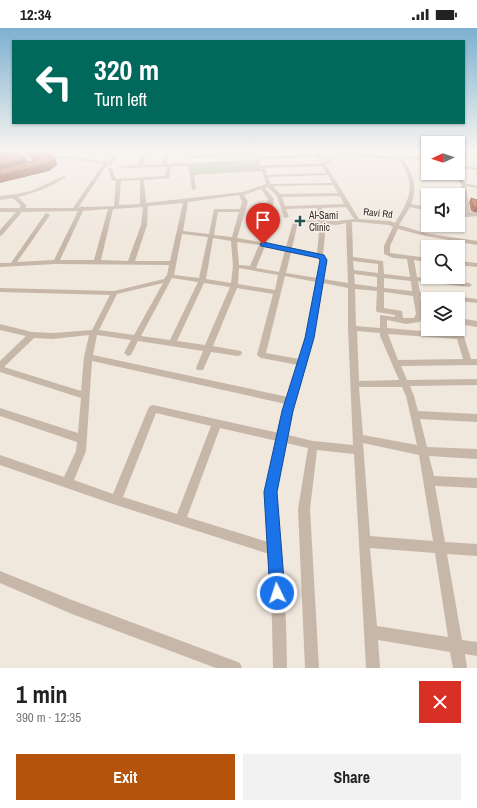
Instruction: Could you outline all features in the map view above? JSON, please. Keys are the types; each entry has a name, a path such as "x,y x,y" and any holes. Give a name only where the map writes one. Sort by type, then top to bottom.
{"street":[{"path":"0,198 15,197 42,188 55,181"},
{"path":"75,209 94,181"},
{"path":"97,262 119,181"},
{"path":"131,262 144,225 145,205 142,181"},
{"path":"193,181 194,188"},
{"path":"268,181 269,185 279,196 286,216"},
{"name":"Ravi Rd","path":"331,181 347,205 353,221 390,223 396,226 408,205 413,189 412,181"},
{"path":"461,181 463,184 468,215"},
{"path":"0,210 75,209 145,205 240,194 269,185 333,184"},
{"path":"463,184 477,187"},
{"path":"252,269 263,244 271,199 262,188"},
{"path":"200,368 234,286 236,266 234,239 245,202 240,194"},
{"path":"279,196 341,194"},
{"path":"0,234 24,206 15,197"},
{"path":"220,197 222,210"},
{"path":"128,353 170,276 186,201"},
{"path":"284,208 347,205"},
{"path":"408,205 421,208"},
{"path":"280,668 279,622 271,492 291,401 310,338 320,280 323,260 321,256 322,222 319,207"},
{"path":"56,262 82,208"},
{"path":"173,342 202,281 216,210 243,211"},
{"path":"465,215 477,214"},
{"path":"12,264 47,215"},
{"path":"302,363 261,355 296,220 322,222 353,221 351,259 352,328 364,542 373,668"},
{"path":"421,259 392,256 387,254 387,246 396,226 414,232 442,238 477,243"},
{"path":"180,232 234,239 321,256"},
{"path":"410,258 416,294 421,307"},
{"path":"351,259 381,262 380,310 399,313 399,320"},
{"path":"0,265 56,262 173,262"},
{"path":"465,264 477,265"},
{"path":"236,266 351,286 421,294"},
{"path":"351,272 421,279"},
{"path":"170,276 278,292"},
{"path":"0,290 114,294 166,280 170,276"},
{"path":"459,284 469,286"},
{"path":"67,483 81,451 88,357 92,337 114,294"},
{"path":"465,299 477,301"},
{"path":"421,317 417,320 406,321 383,317 383,330 384,336 410,396 423,451 460,668"},
{"path":"465,322 477,324"},
{"path":"0,327 32,335 53,336 95,332 173,342 238,353"},
{"path":"352,328 421,332"},
{"path":"0,366 32,335"},
{"path":"396,363 473,362 460,336"},
{"path":"88,357 291,401"},
{"path":"0,369 85,396"},
{"path":"355,384 477,382"},
{"path":"116,500 153,409 314,445 359,450"},
{"path":"0,412 82,439"},
{"path":"414,415 477,418"},
{"path":"180,520 217,423"},
{"path":"358,438 423,451 477,454"},
{"path":"312,668 304,509 314,445"},
{"path":"0,460 116,500 274,550"},
{"path":"429,481 477,483"},
{"path":"364,542 477,550"},
{"path":"0,578 72,607 235,668"},
{"path":"370,632 477,649"}],"building":[{"path":"471,198 477,200 477,208 473,207"}],"place":[{"name":"Al-Sami Clinic","path":"300,221"}],"route":[{"path":"263,244 321,256 323,260 310,338 288,411 271,492 277,593"}]}
